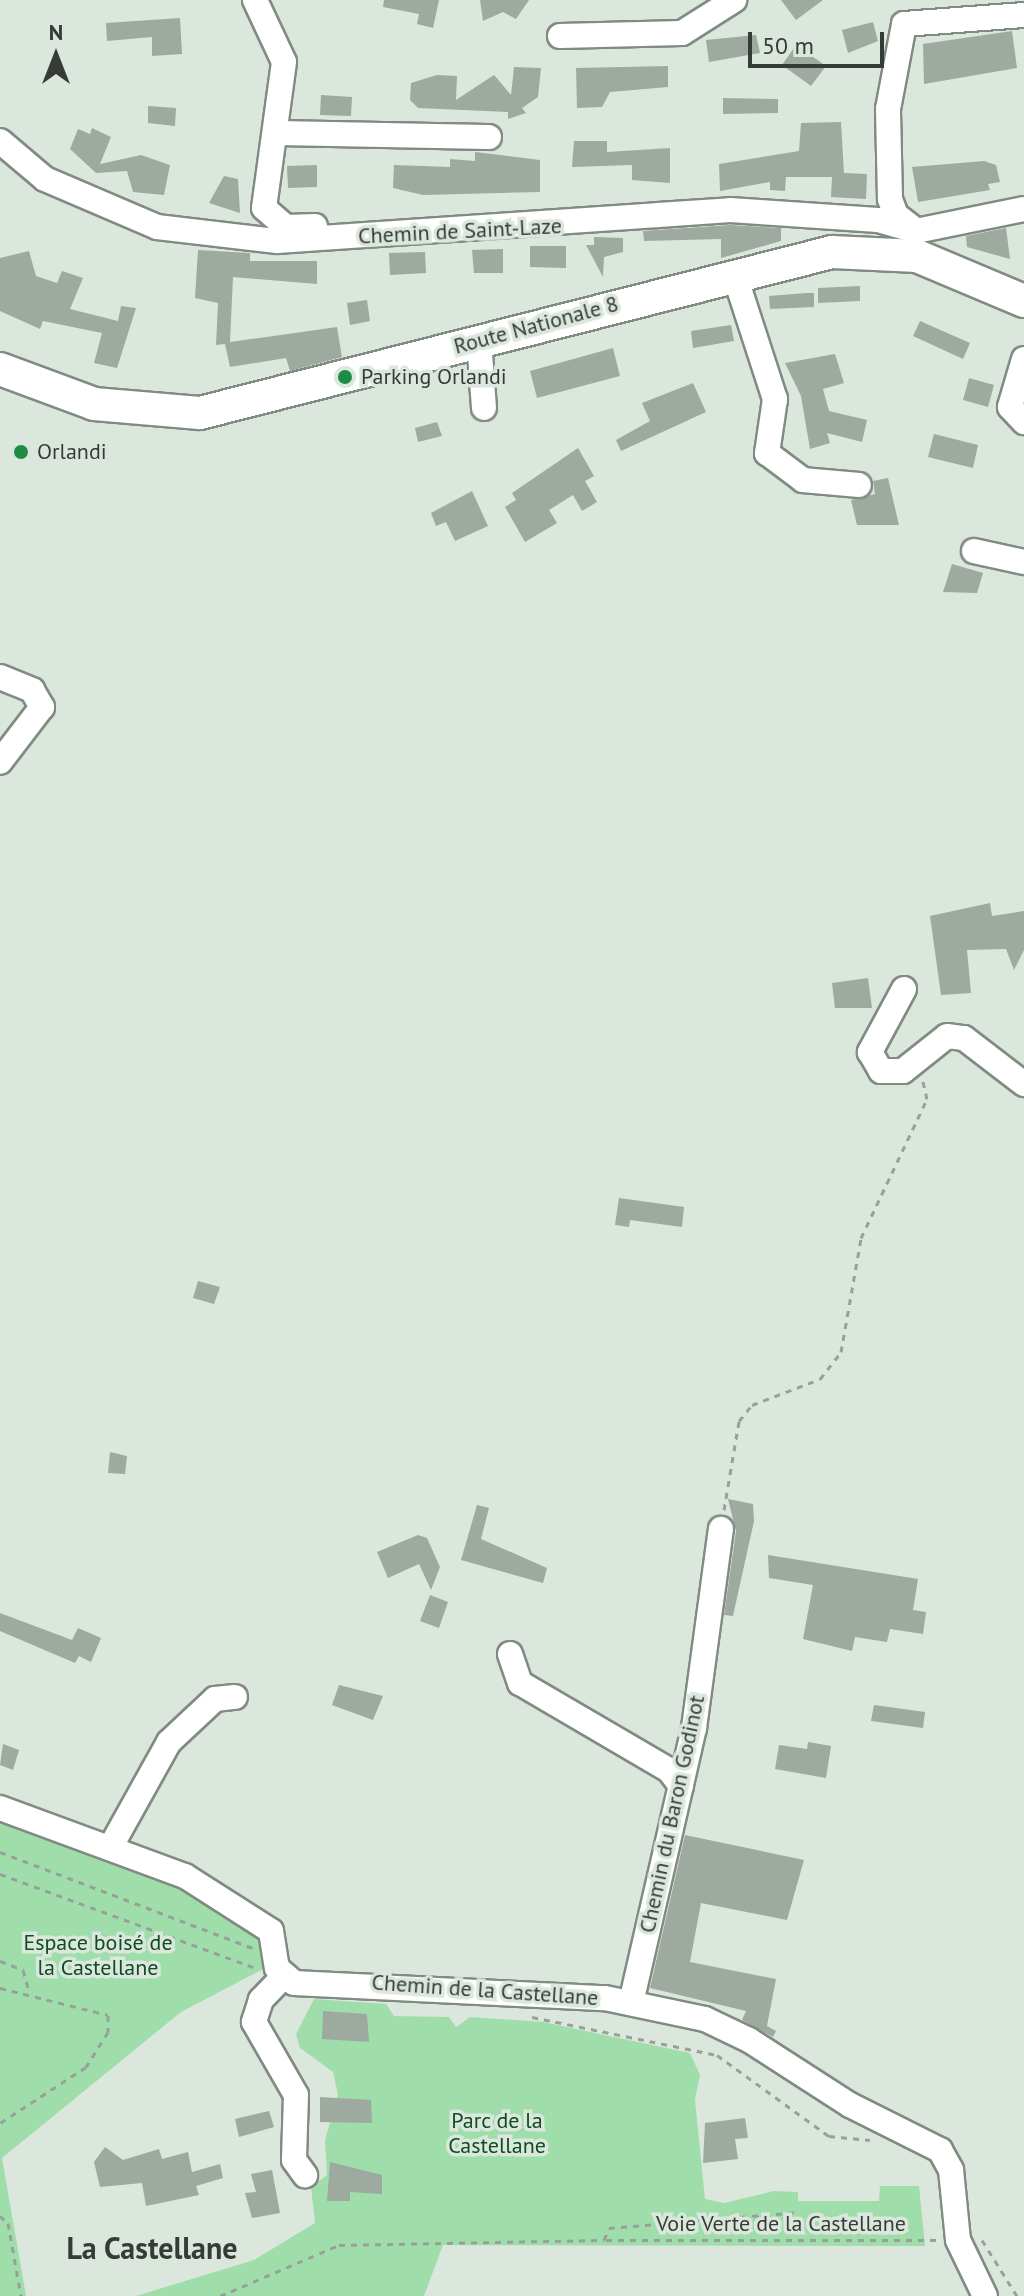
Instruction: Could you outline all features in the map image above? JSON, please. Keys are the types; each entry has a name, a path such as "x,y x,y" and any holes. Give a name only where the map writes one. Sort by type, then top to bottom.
{"main road":[{"name":"Route Nationale 8","path":"0,369 94,404 200,413 734,273 832,252 916,244 1024,301"}],"street":[{"path":"255,0 284,62 277,133 264,208 286,227 383,223 429,232"},
{"path":"560,36 682,33 734,0"},
{"path":"1024,15 902,12 888,109 890,199 896,215 916,244 1024,209"},
{"path":"277,133 489,137"},
{"name":"Chemin de Saint-Laze","path":"0,141 45,179 157,227 277,241 730,210 878,220 916,244"},
{"path":"734,273 775,399 767,453 803,480 859,485"},
{"path":"1024,359 1010,407 1024,422"},
{"path":"974,551 1024,562"},
{"path":"0,677 32,690 42,707 0,762"},
{"path":"904,989 870,1052 881,1071 910,1065 947,1036 964,1038 1024,1084"},
{"name":"Chemin du Baron Godinot","path":"631,2003 681,1786 721,1529"},
{"path":"510,1654 520,1683 669,1770 681,1786"},
{"path":"110,1848 169,1742 215,1699 235,1697"},
{"path":"0,1808 185,1876 271,1931 280,1972 261,2000 254,2022 296,2095 294,2160 305,2175"},
{"name":"Chemin de la Castellane","path":"280,1972 542,1990 631,2003 705,2019 940,2150 951,2170 958,2240 985,2296"}],"path":[{"path":"721,1529 739,1421 752,1405 820,1379 841,1352 861,1238 927,1099 910,1065"},
{"path":"0,1852 271,1955 280,1972"},
{"path":"0,1874 244,1966 280,1972"},
{"path":"0,1961 23,1970 29,1991"},
{"path":"0,1988 29,1991 62,2005 98,2007 108,2015 108,2032 86,2067 0,2123"},
{"path":"523,2015 717,2055 829,2136 882,2143"},
{"name":"Voie Verte de la Castellane","path":"604,2240 609,2228 798,2212"},
{"path":"0,2216 8,2223 21,2296"},
{"name":"Voie Verte de la Castellane","path":"220,2296 339,2245 604,2240 958,2240"}],"green space":[{"name":"Espace boisé de la Castellane","path":"0,1810 111,1851 255,1922 269,1966 181,2012 2,2158 26,2296 0,2296"},
{"name":"Parc de la Castellane","path":"314,1999 386,2004 394,2016 449,2017 456,2027 470,2017 543,2022 690,2053 700,2075 695,2100 705,2199 724,2203 774,2191 798,2192 798,2201 879,2201 880,2186 919,2186 925,2246 443,2245 424,2296 136,2296 254,2260 315,2223 311,2187 327,2175 325,2140 338,2094 333,2072 300,2048 296,2034"}],"building":[{"path":"384,0 439,0 433,28 417,24 419,14 383,7"},
{"path":"480,0 529,0 516,19 503,12 483,21"},
{"path":"781,0 823,0 796,20"},
{"path":"180,18 182,54 152,56 152,37 107,41 106,23"},
{"path":"873,22 878,41 848,53 842,30"},
{"path":"1012,31 1017,68 924,84 923,44"},
{"path":"756,35 760,53 709,62 706,40"},
{"path":"796,45 826,66 811,86 782,65"},
{"path":"668,66 668,87 610,92 602,107 577,108 576,68"},
{"path":"514,67 541,68 538,97 522,108 526,113 508,119 508,112 418,108 410,100 411,83 437,75 457,76 456,100 494,75 511,95"},
{"path":"321,95 352,97 351,116 320,115"},
{"path":"723,98 778,99 778,113 723,114"},
{"path":"148,106 176,108 175,126 148,123"},
{"path":"841,122 844,173 867,174 866,199 831,197 832,177 786,177 785,191 770,190 770,182 720,191 719,164 799,151 801,123"},
{"path":"92,128 111,137 100,164 141,155 170,165 164,195 133,192 127,171 96,173 70,149 78,129 90,134"},
{"path":"574,141 607,141 607,152 670,148 670,183 632,180 632,165 572,167"},
{"path":"475,152 540,160 540,192 423,195 393,188 394,165 450,167 450,159 475,161"},
{"path":"984,161 996,165 1000,182 988,184 990,190 918,202 912,167"},
{"path":"317,165 317,187 288,188 287,166"},
{"path":"224,176 238,179 240,213 209,203"},
{"path":"730,225 781,228 781,241 721,258 721,239 644,241 643,231"},
{"path":"1006,228 1010,259 967,247 966,236"},
{"path":"594,237 623,238 623,252 604,257 603,277 586,245 594,245"},
{"path":"530,246 566,246 566,268 530,267"},
{"path":"503,249 503,273 474,273 472,250"},
{"path":"198,250 250,253 250,261 317,261 317,284 233,277 230,342 337,327 342,357 290,371 286,358 230,367 225,344 216,345 218,303 195,298"},
{"path":"29,251 36,276 57,283 62,271 83,278 70,309 118,321 121,306 136,308 117,368 94,363 102,333 43,321 40,329 0,311 0,258"},
{"path":"425,252 426,273 390,275 389,253"},
{"path":"860,286 860,301 818,303 818,288"},
{"path":"814,293 814,307 770,309 769,296"},
{"path":"367,300 370,321 350,325 347,303"},
{"path":"920,321 970,343 963,359 913,336"},
{"path":"731,325 734,341 693,348 691,331"},
{"path":"613,348 620,376 537,398 530,371"},
{"path":"835,354 844,383 823,389 829,411 867,420 862,442 827,433 830,443 810,449 801,396 785,363"},
{"path":"969,378 994,385 988,407 963,400"},
{"path":"693,383 706,412 621,451 616,440 650,421 642,403"},
{"path":"437,422 442,436 418,442 415,428"},
{"path":"934,434 978,445 973,468 928,457"},
{"path":"578,448 594,476 585,481 597,502 582,511 573,495 549,510 557,523 525,542 505,507 516,500 512,493"},
{"path":"888,478 899,525 857,525 851,500 875,494 873,481"},
{"path":"472,491 488,526 455,541 446,522 436,526 431,513"},
{"path":"952,564 983,573 977,593 943,592"},
{"path":"990,903 992,916 1024,911 1024,950 1014,970 1006,949 967,950 971,993 941,995 930,916"},
{"path":"868,978 872,1008 835,1008 832,983"},
{"path":"619,1198 684,1207 682,1227 630,1220 629,1227 615,1225"},
{"path":"198,1281 220,1287 214,1304 193,1298"},
{"path":"110,1452 127,1456 125,1474 108,1473"},
{"path":"728,1499 753,1504 754,1521 733,1616 724,1615 736,1531"},
{"path":"477,1505 489,1508 481,1539 547,1568 543,1583 461,1560"},
{"path":"418,1535 427,1538 440,1567 431,1590 419,1564 388,1578 377,1552"},
{"path":"768,1555 918,1579 913,1610 926,1612 923,1634 890,1629 887,1642 855,1637 852,1651 803,1639 813,1585 769,1578"},
{"path":"430,1595 448,1602 439,1628 420,1621"},
{"path":"0,1613 72,1640 78,1628 101,1638 91,1662 79,1656 75,1663 0,1631"},
{"path":"339,1685 383,1696 373,1720 332,1705"},
{"path":"874,1705 925,1712 923,1728 871,1721"},
{"path":"808,1742 831,1746 826,1778 775,1769 779,1745 807,1749"},
{"path":"3,1744 19,1750 13,1770 0,1765"},
{"path":"685,1835 804,1860 787,1920 701,1903 690,1962 776,1979 767,2026 776,2031 773,2037 742,2020 746,2011 650,1988"},
{"path":"323,2011 367,2014 369,2042 322,2039"},
{"path":"320,2097 371,2100 372,2123 320,2122"},
{"path":"269,2111 274,2127 239,2137 235,2119"},
{"path":"745,2118 748,2138 735,2139 738,2159 703,2163 705,2123"},
{"path":"105,2147 123,2160 159,2149 162,2159 188,2152 192,2172 220,2164 223,2178 196,2186 199,2195 146,2206 142,2183 100,2187 94,2162"},
{"path":"330,2162 382,2175 382,2194 350,2192 350,2201 327,2201"},
{"path":"272,2170 280,2213 252,2218 245,2193 256,2192 251,2174"}],"place":[{"name":"Parking Orlandi","path":"345,377"},
{"name":"Orlandi","path":"21,452"}],"district":[{"name":"La Castellane","path":"152,2248"}]}
